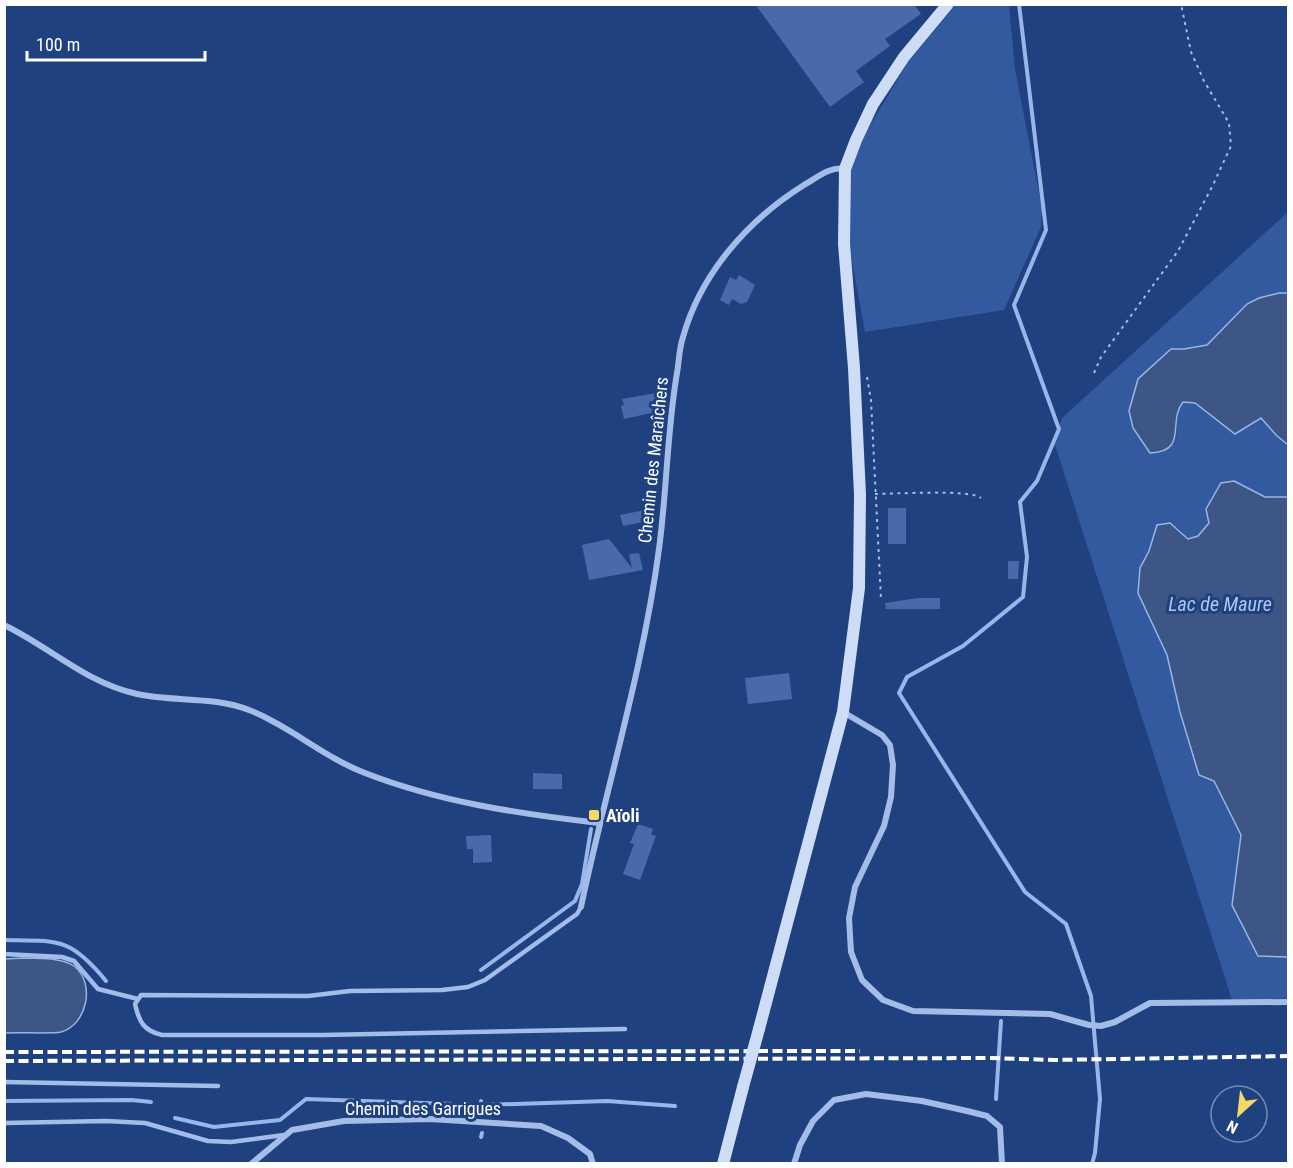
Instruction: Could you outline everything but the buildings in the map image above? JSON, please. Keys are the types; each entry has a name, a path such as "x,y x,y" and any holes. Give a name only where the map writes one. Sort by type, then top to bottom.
{"street":[{"path":"723,1164 843,712 853,646 859,588 860,495 854,368 844,244 845,169 873,104 904,57 948,4"},
{"name":"Chemin des Maraîchers","path":"582,907 599,823 620,746 647,619 659,549 672,402 682,338 696,304 723,257 749,226 790,195 831,169 845,169"},
{"path":"4,625 96,680 136,694 175,700 215,702 248,710 328,756 364,773 410,788 543,817 599,823"},
{"path":"843,712 882,735 890,744 893,765 891,797 884,826 855,887 849,918 850,952 862,980 883,1000 913,1011 1050,1014 1101,1026 1115,1022 1150,1003 1288,1002"},
{"path":"794,1164 800,1145 813,1121 834,1100 867,1094 922,1101 987,1116 1000,1127 1002,1164"},
{"name":"Chemin des Garrigues","path":"251,1164 292,1130 344,1121 430,1119 542,1126 568,1137 590,1154 593,1164"}],"lane":[{"path":"582,907 577,914 485,980 468,987 442,990 350,991 308,996 141,995 135,1004 138,1021 151,1033 162,1035 335,1035 626,1029"},
{"path":"4,954 62,957 74,961 98,989 138,999"},
{"path":"4,1082 218,1086"},
{"path":"4,1123 106,1121 145,1123 208,1141 231,1142 287,1135"}],"path":[{"path":"1094,374 1101,357 1178,251 1231,146 1229,123 1204,81 1191,52 1181,4"},
{"path":"868,378 871,400 880,599"},
{"path":"875,494 954,493 977,494 981,498"}],"shaded area":[{"path":"956,5 1009,5 1015,69 1042,208 1041,227 1004,310 865,332 848,240 849,172 860,142 908,62"},
{"path":"1288,212 1288,293 1279,293 1248,304 1207,345 1171,349 1176,438 1178,408 1183,402 1195,403 1235,433 1261,418 1288,445 1288,497 1265,497 1234,481 1209,523 1198,536 1188,539 1178,528 1157,525 1149,551 1140,568 1138,593 1167,655 1180,712 1241,835 1236,874 1258,956 1288,957 1288,998 1233,1003 1055,445 1062,418"}],"water":[{"path":"1279,293 1288,293 1288,445 1261,418 1235,434 1195,403 1183,402 1179,410 1173,441 1162,451 1150,453 1133,428 1129,411 1138,379 1171,349 1207,345 1247,304"},
{"name":"Lac de Maure","path":"1234,481 1265,497 1288,497 1288,957 1258,956 1232,905 1241,835 1214,781 1199,775 1180,712 1167,655 1138,593 1140,568 1149,551 1157,525 1170,523 1188,539 1198,536 1209,523 1206,509 1221,483"},
{"path":"5,959 63,961 74,966 81,973 85,982 86,1003 77,1021 70,1028 56,1033 5,1033"}],"waterway":[{"path":"1019,4 1046,230 1014,305 1059,429 1037,481 1020,502 1027,557 1023,597 963,646 907,677 899,693 1025,892 1066,924 1091,996 1100,1099 1092,1164"},
{"path":"481,970 575,901 582,884 591,829"},
{"path":"4,940 62,944 82,956 106,981"},
{"path":"996,1099 1001,1021"},
{"path":"175,1118 214,1127 280,1120 306,1099 481,1105 607,1101 675,1106"},
{"path":"4,1101 132,1100 151,1102"},
{"path":"481,1101 481,1112"},
{"path":"481,1137 482,1133"}],"railway":[{"path":"4,1052 860,1051"},
{"path":"4,1061 988,1058 1055,1060 1288,1056"}],"place":[{"name":"Aïoli","path":"594,815"}]}
